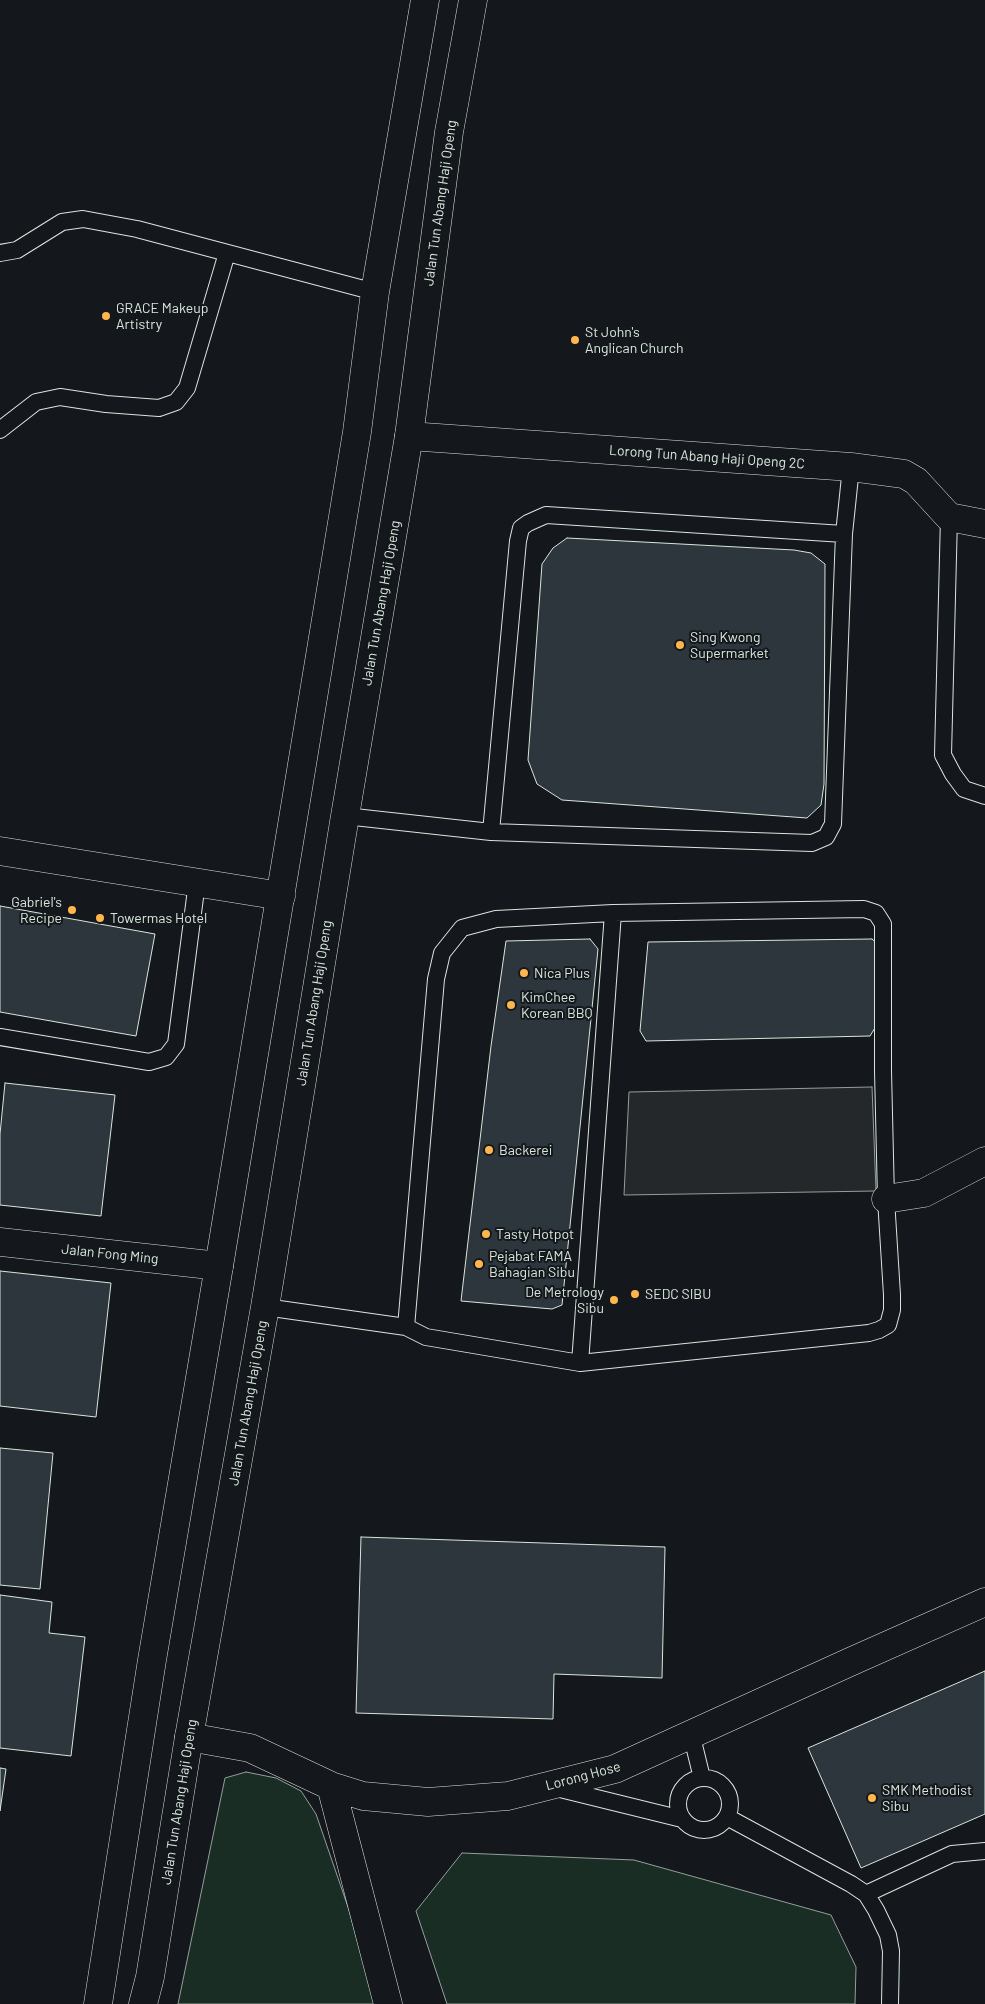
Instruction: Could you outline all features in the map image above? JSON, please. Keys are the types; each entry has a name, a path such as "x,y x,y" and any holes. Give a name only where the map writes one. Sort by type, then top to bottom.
{"main road":[{"path":"98,2004 152,1660 220,1266 357,432 375,292 425,0"},
{"name":"Jalan Tun Abang Haji Openg","path":"143,2004 150,1977 189,1737 264,1307 344,816 409,436 449,132 473,0"},
{"name":"Lorong Tun Abang Haji Openg 2C","path":"409,436 851,467 910,476 949,517"},
{"path":"949,517 985,524"},
{"path":"0,851 281,896"},
{"path":"886,1199 924,1192 985,1162"},
{"name":"Jalan Fong Ming","path":"0,1242 220,1266"},
{"name":"Lorong Hose","path":"189,1737 250,1748 331,1786 363,1796 428,1802 508,1796 616,1770 691,1734 985,1602"},
{"path":"331,1786 388,2004"}],"lane":[{"path":"0,253 17,250 62,222 82,219 137,229 375,292"},
{"path":"0,430 36,402 60,397 106,404 159,408 176,402 187,388 227,253"},
{"path":"344,816 491,832 812,843 826,837 833,824 844,534 851,467"},
{"path":"491,832 518,541 521,528 528,522 546,516 844,534"},
{"path":"949,517 943,755 964,789 985,796"},
{"path":"0,1037 149,1062 166,1057 176,1044 197,882"},
{"path":"264,1307 406,1328 426,1337 580,1363 869,1333 879,1330 888,1324 892,1310 886,1199 883,1071 883,924 876,913 864,908 613,913 496,919 462,928 442,953 436,979 406,1328"},
{"path":"580,1363 613,913"},
{"path":"691,1734 702,1778"},
{"path":"548,1786 682,1819 689,1825 706,1830 722,1823 727,1817 730,1802 724,1788 711,1780 702,1778 693,1781 681,1793 678,1802 682,1819"},
{"path":"727,1817 866,1894 888,1935 891,1951 890,2004"},
{"path":"866,1894 952,1854 985,1850"}],"green space":[{"path":"246,1772 276,1778 301,1791 316,1814 349,1910 375,2004 178,2004 225,1778"},
{"path":"462,1853 634,1860 831,1915 856,1967 855,2004 447,2004 416,1911"}],"shaded area":[{"path":"872,1087 876,1191 624,1195 629,1092"}],"building":[{"name":"Sing Kwong Supermarket","path":"567,538 794,550 811,553 825,564 824,784 821,805 807,818 562,800 537,784 528,760 542,564 553,548"},
{"path":"0,906 155,934 136,1036 0,1012"},
{"path":"590,939 598,949 562,1305 552,1309 461,1301 491,1046 506,941"},
{"path":"872,939 881,947 878,1023 870,1036 646,1041 640,1031 648,942"},
{"path":"5,1083 115,1095 101,1216 0,1205 0,1134"},
{"path":"0,1271 111,1283 96,1417 0,1406"},
{"path":"0,1448 53,1453 40,1589 0,1585"},
{"path":"361,1537 665,1547 662,1678 554,1674 553,1719 356,1713"},
{"path":"0,1595 52,1602 49,1633 85,1637 71,1756 0,1748"},
{"path":"985,1671 985,1814 861,1868 808,1748"},
{"path":"0,1768 6,1769 0,1811"}],"place":[{"name":"GRACE Makeup Artistry","path":"106,316"},
{"name":"St John's Anglican Church","path":"575,340"},
{"name":"Sing Kwong Supermarket","path":"680,645"},
{"name":"Gabriel's Recipe","path":"72,910"},
{"name":"Towermas Hotel","path":"100,918"},
{"name":"Nica Plus","path":"524,973"},
{"name":"KimChee Korean BBQ","path":"511,1005"},
{"name":"Backerei","path":"489,1150"},
{"name":"Tasty Hotpot","path":"486,1234"},
{"name":"Pejabat FAMA Bahagian Sibu","path":"479,1264"},
{"name":"SEDC SIBU","path":"635,1294"},
{"name":"De Metrology Sibu","path":"614,1300"},
{"name":"SMK Methodist Sibu","path":"872,1798"}]}
